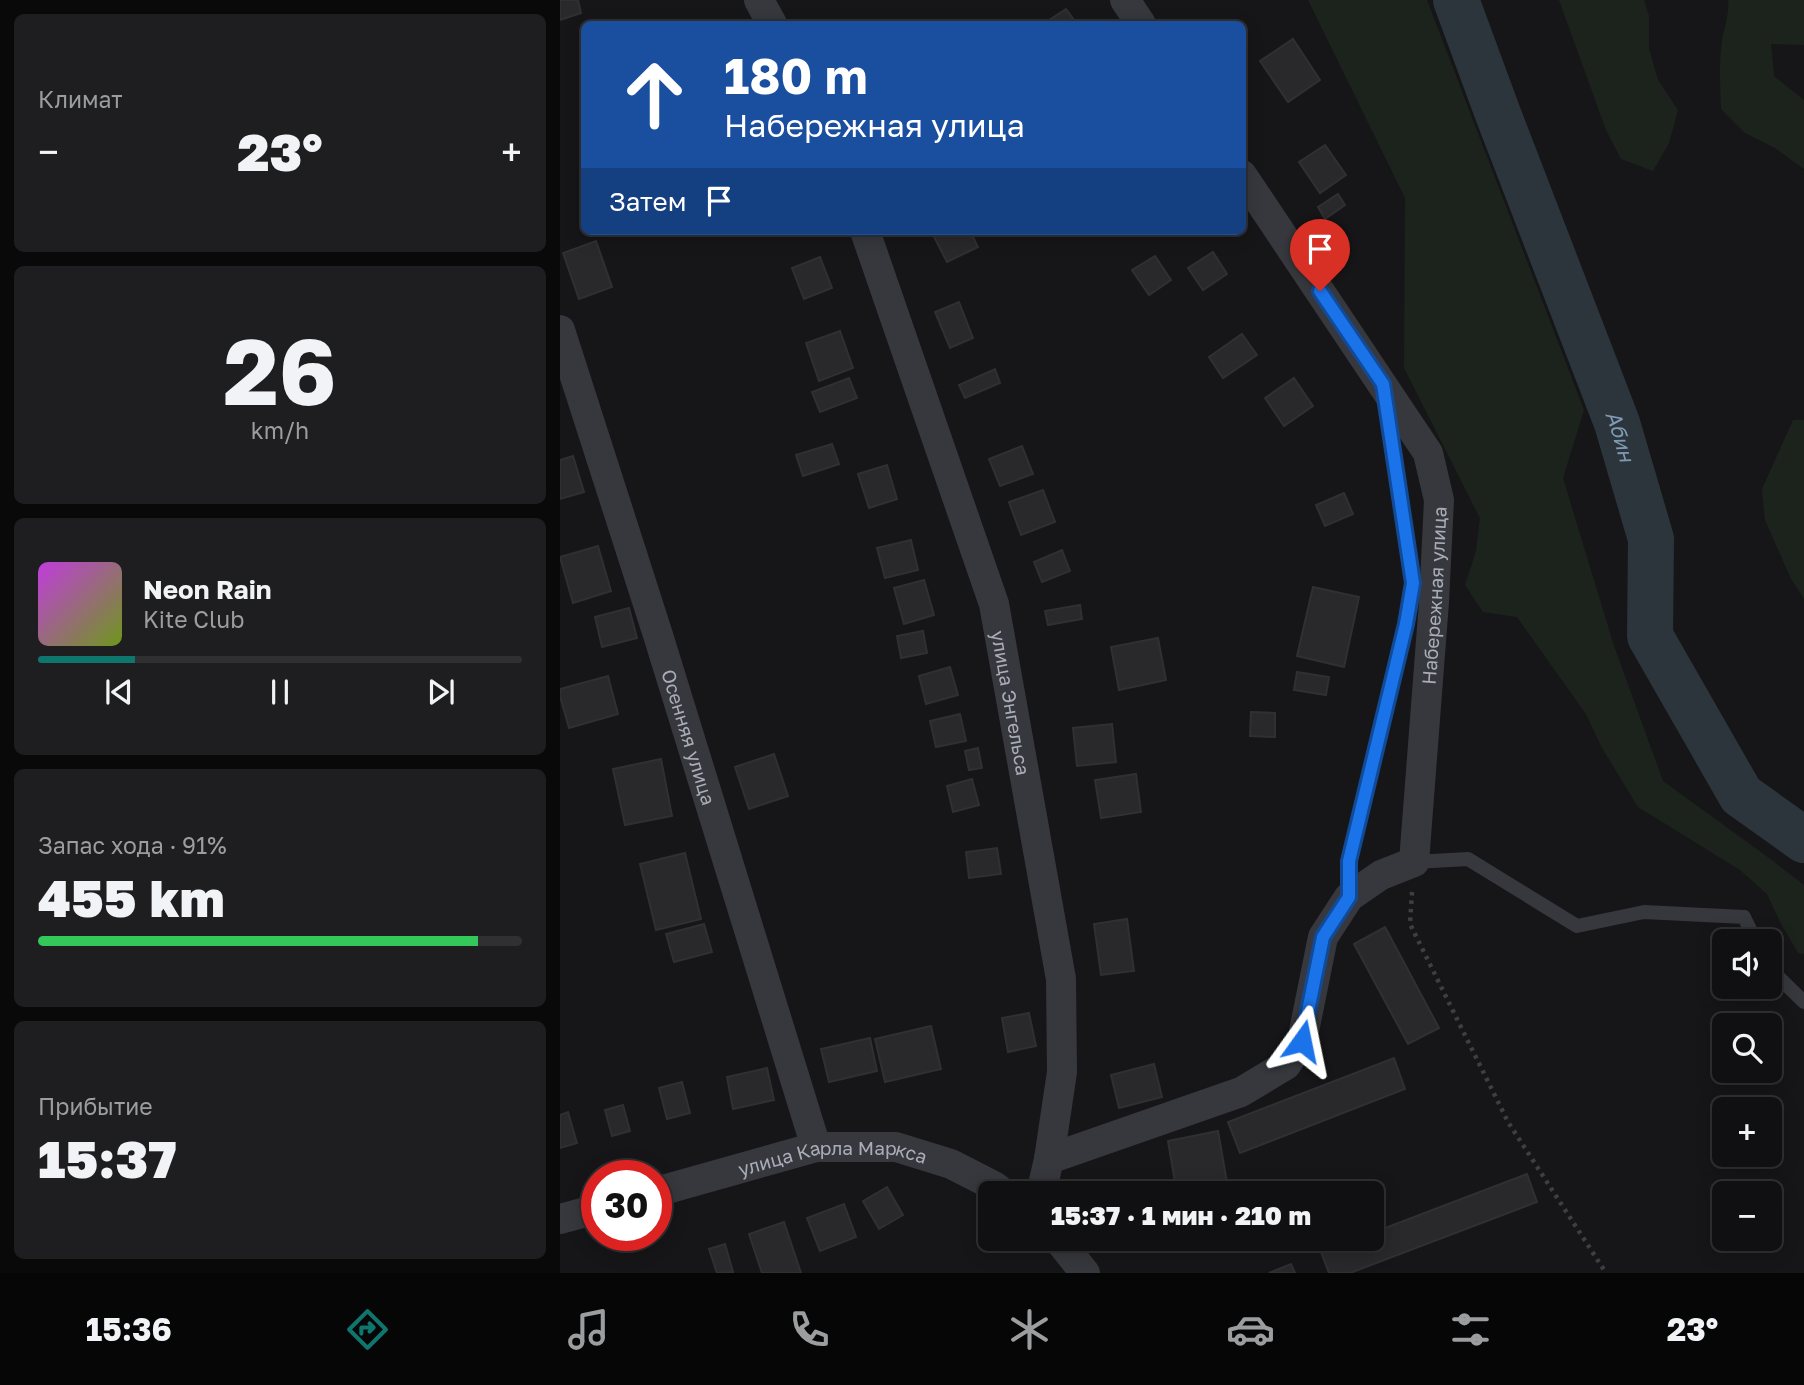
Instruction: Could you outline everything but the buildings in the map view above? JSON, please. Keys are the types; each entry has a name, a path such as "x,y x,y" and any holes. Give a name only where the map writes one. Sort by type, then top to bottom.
{"street":[{"path":"759,0 770,21"},
{"path":"1125,0 1139,21"},
{"name":"Набережная улица","path":"1246,181 1429,453 1439,500 1414,862"},
{"name":"улица Энгельса","path":"866,235 994,604 1061,979 1062,1072 1044,1181"},
{"name":"Осенняя улица","path":"560,330 659,635 816,1147"},
{"path":"1049,1159 1241,1092 1286,1065 1302,1041 1323,937 1349,897 1381,875 1414,862"},
{"name":"улица Карла Маркса","path":"672,1188 816,1147 896,1147 951,1164 984,1181"},
{"path":"560,1219 581,1213"},
{"path":"1068,1251 1085,1273"}],"lane":[{"path":"1349,897 1349,861 1406,624 1413,583 1383,384"},
{"path":"1414,862 1468,859 1577,926 1644,912 1744,917 1750,929"},
{"path":"1782,981 1804,1002"}],"path":[{"path":"1414,862 1410,924 1508,1122 1606,1273"}],"shaded area":[{"path":"1308,0 1427,0 1584,410 1563,478 1614,646 1663,781 1804,885 1804,954 1798,953 1767,894 1740,870 1638,807 1602,748 1586,714 1517,617 1483,612 1465,585 1476,551 1480,518 1404,368 1405,198"},
{"path":"1559,0 1644,0 1649,16 1649,49 1658,80 1678,110 1669,143 1653,171 1621,159 1606,130"},
{"path":"1728,0 1804,0 1804,45 1771,44 1774,76 1804,100 1804,169 1775,148 1745,133 1721,109 1720,57"},
{"path":"1793,420 1804,420 1804,599 1791,579 1765,520 1762,489"}],"waterway":[{"name":"Абин","path":"1456,0 1617,423 1651,539 1650,636 1741,795 1804,840"}],"route":[{"path":"1302,1041 1323,937 1349,897 1349,861 1406,624 1413,583 1383,384 1320,291"}]}
